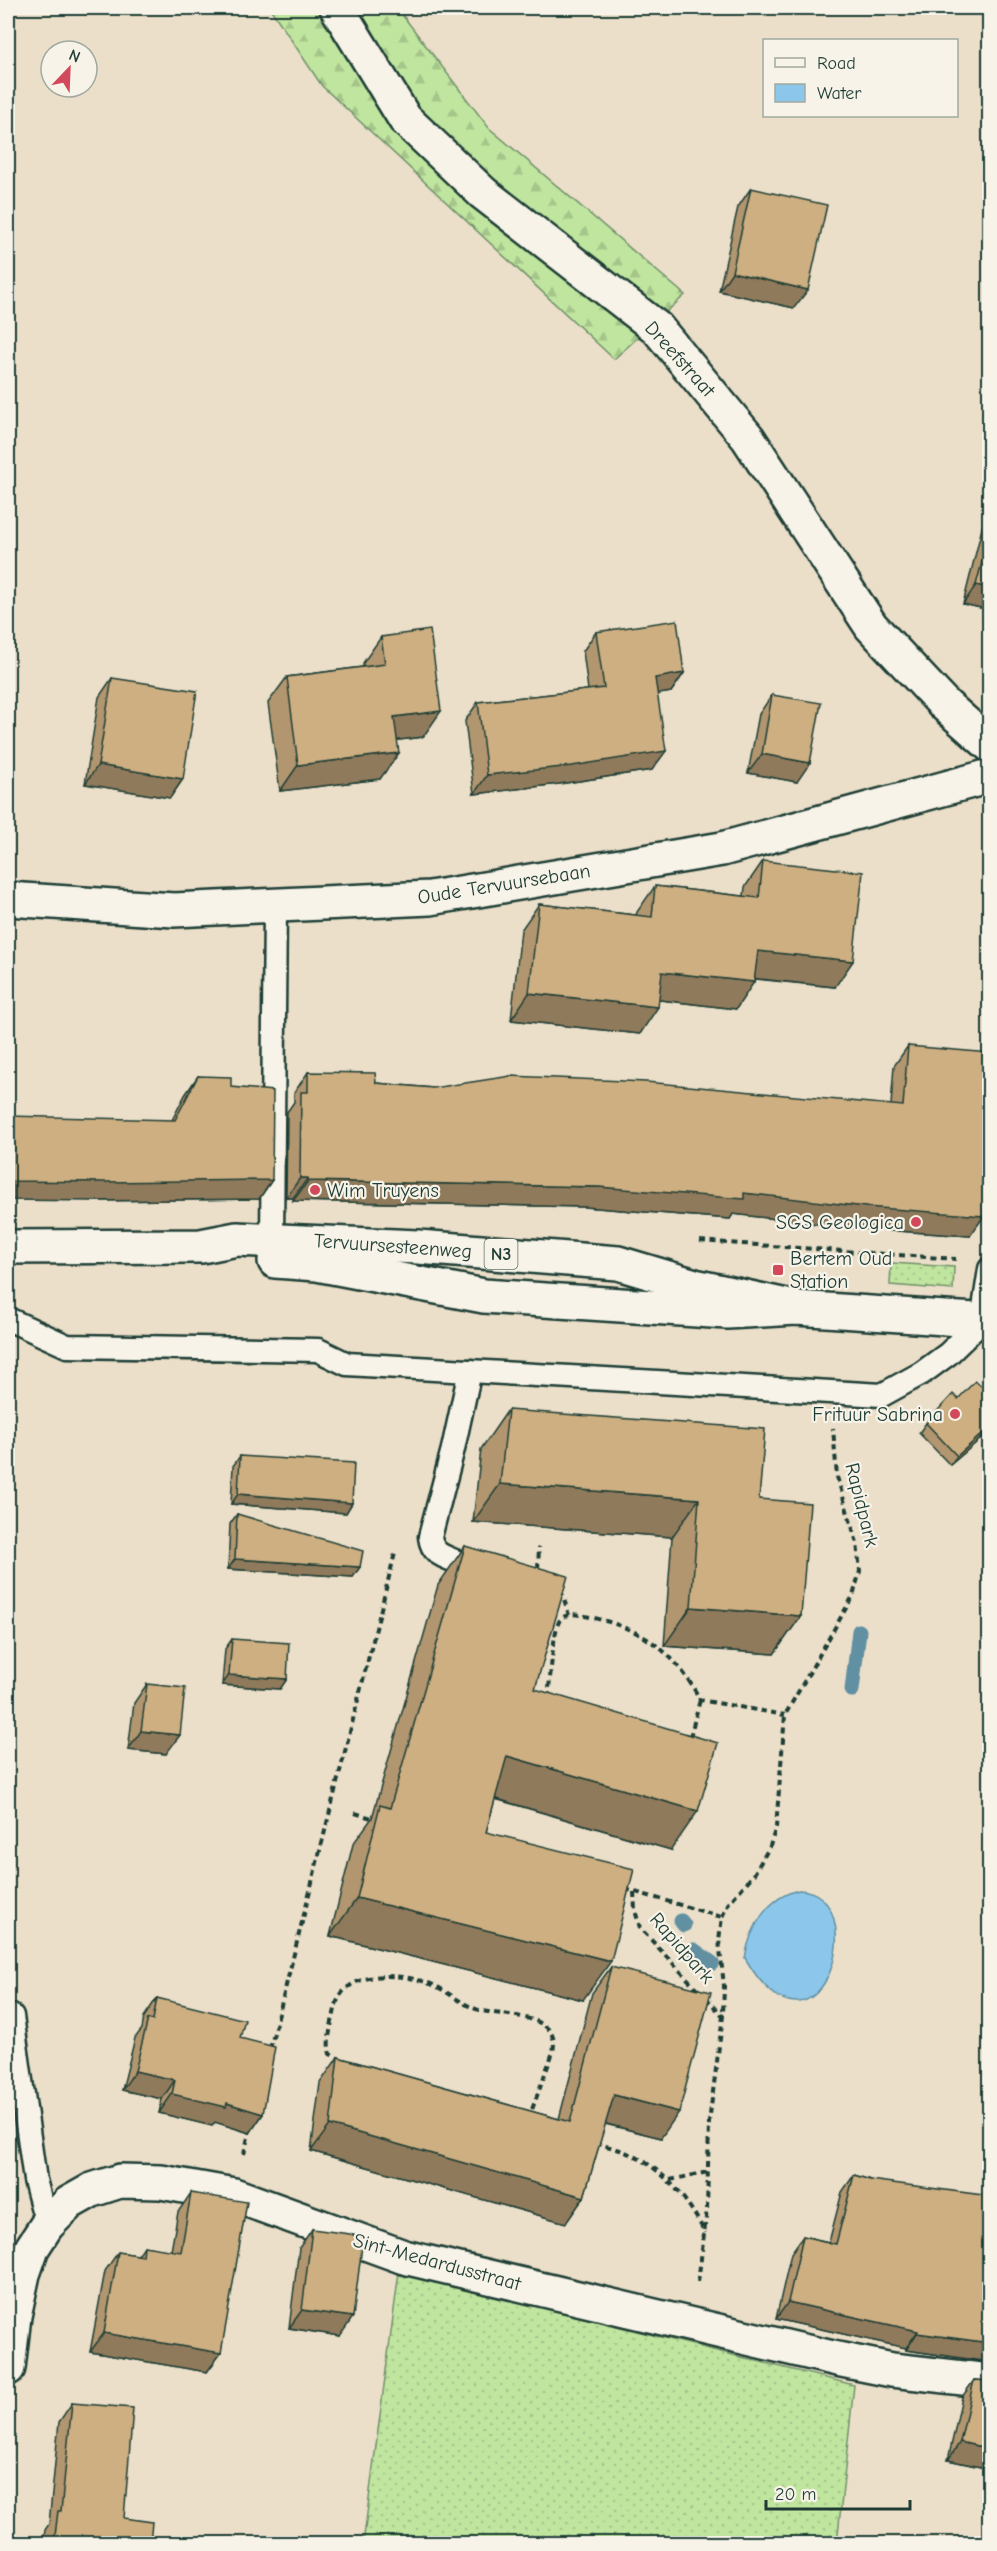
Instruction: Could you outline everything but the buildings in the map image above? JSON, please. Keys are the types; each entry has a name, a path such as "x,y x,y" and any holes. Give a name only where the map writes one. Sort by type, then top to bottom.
{"street":[{"name":"Dreefstraat","path":"337,8 405,119 483,193 657,328 748,438 871,626 944,704 990,745"},
{"name":"Oude Tervuursebaan","path":"8,899 174,910 430,898 722,849 990,776"},
{"name":"Tervuursesteenweg","path":"8,1247 201,1246 237,1239 272,1239 418,1247 618,1263 695,1286 796,1308"},
{"name":"Tervuursesteenweg","path":"201,1246 231,1258 317,1264 483,1296 727,1312 796,1308 986,1321"},
{"name":"Sint-Medardusstraat","path":"8,2368 14,2316 23,2274 32,2248 47,2225 77,2199 92,2190 120,2181 161,2182 234,2195 404,2257 692,2325 892,2370 990,2381"}],"lane":[{"path":"272,1239 275,906"},
{"path":"8,1319 67,1346 318,1350 347,1364 882,1395 922,1373 986,1321 990,1269"},
{"path":"455,1561 437,1553 432,1548 430,1537 470,1371"},
{"path":"12,2016 35,2180 47,2225"}],"path":[{"name":"Rapidpark","path":"692,2325 705,2233 709,2122 723,2016 724,1986 719,1940 722,1917 728,1904 754,1874 770,1846 776,1827 785,1714 853,1596 860,1571 857,1543 837,1477 831,1392"},
{"path":"539,1547 538,1570 542,1576"},
{"path":"268,2057 395,1551"},
{"path":"557,1586 563,1593 569,1615"},
{"path":"546,1706 554,1636 560,1621 574,1614 621,1625 652,1641 680,1666 700,1700 689,1742"},
{"path":"700,1700 785,1714"},
{"path":"355,1813 377,1820"},
{"name":"Rapidpark","path":"623,1889 722,1917"},
{"name":"Rapidpark","path":"634,1892 635,1910 640,1928 723,2016"},
{"path":"345,2061 332,2056 328,2046 336,2003 343,1990 352,1984 379,1977 426,1982 478,2010 528,2018 544,2025 550,2031 555,2044 530,2115"},
{"path":"519,2111 535,2118"},
{"path":"234,2195 251,2126"},
{"path":"592,2143 633,2155 670,2180 686,2198 705,2233"},
{"path":"670,2180 708,2172"}],"green space":[{"path":"270,8 397,8 489,128 685,295 614,359 322,86"},
{"path":"891,1263 954,1267 953,1290 890,1285"},
{"path":"399,2272 854,2385 837,2543 363,2544"}],"water":[{"path":"799,1890 822,1899 834,1920 836,1946 829,1973 816,1994 796,2002 772,1992 745,1958 751,1936 762,1915 778,1899"}],"waterway":[{"path":"852,1690 859,1631"},
{"path":"681,1921 684,1925"},
{"path":"694,1950 712,1963"}],"place":[{"name":"Wim Truyens","path":"315,1190"},
{"name":"SGS Geologica","path":"916,1222"},
{"name":"Bertem Oud Station","path":"778,1270"},
{"name":"Frituur Sabrina","path":"955,1414"}]}
